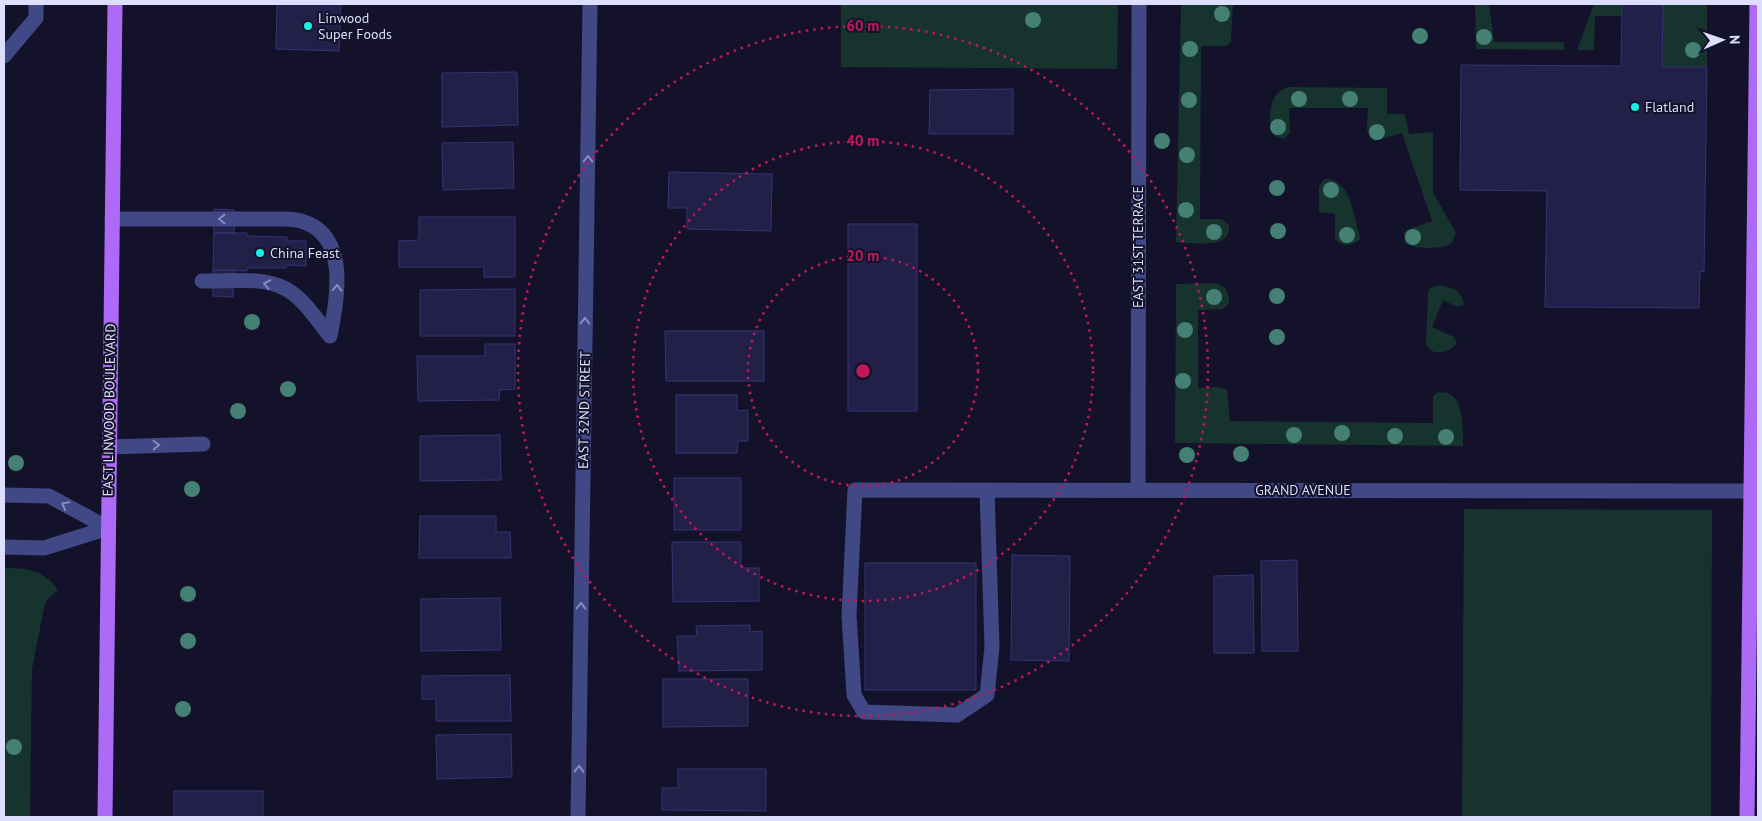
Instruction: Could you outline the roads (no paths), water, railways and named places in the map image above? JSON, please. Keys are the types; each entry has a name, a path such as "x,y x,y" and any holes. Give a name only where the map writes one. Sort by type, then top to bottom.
{"main road":[{"name":"EAST LINWOOD BOULEVARD","path":"105,817 115,4"},
{"path":"1747,817 1753,769 1752,491 1755,425 1757,4"}],"street":[{"path":"4,56 36,18 36,4"},
{"name":"EAST 32ND STREET","path":"578,817 590,4"},
{"name":"EAST 31ST TERRACE","path":"1138,490 1140,4"},
{"path":"112,219 274,219 301,221 320,230 330,245 338,270 336,303 330,336 304,304 285,288 263,282 202,281"},
{"path":"109,447 203,444"},
{"name":"GRAND AVENUE","path":"986,490 992,647 987,695 957,714 864,712 854,695 849,616 855,490 986,490 1138,490 1752,491"},
{"path":"4,495 49,496 108,528"},
{"path":"4,547 44,548 108,528"}],"place":[{"name":"Linwood Super Foods","path":"308,26"},
{"name":"Flatland","path":"1635,107"},
{"name":"China Feast","path":"260,253"}]}
